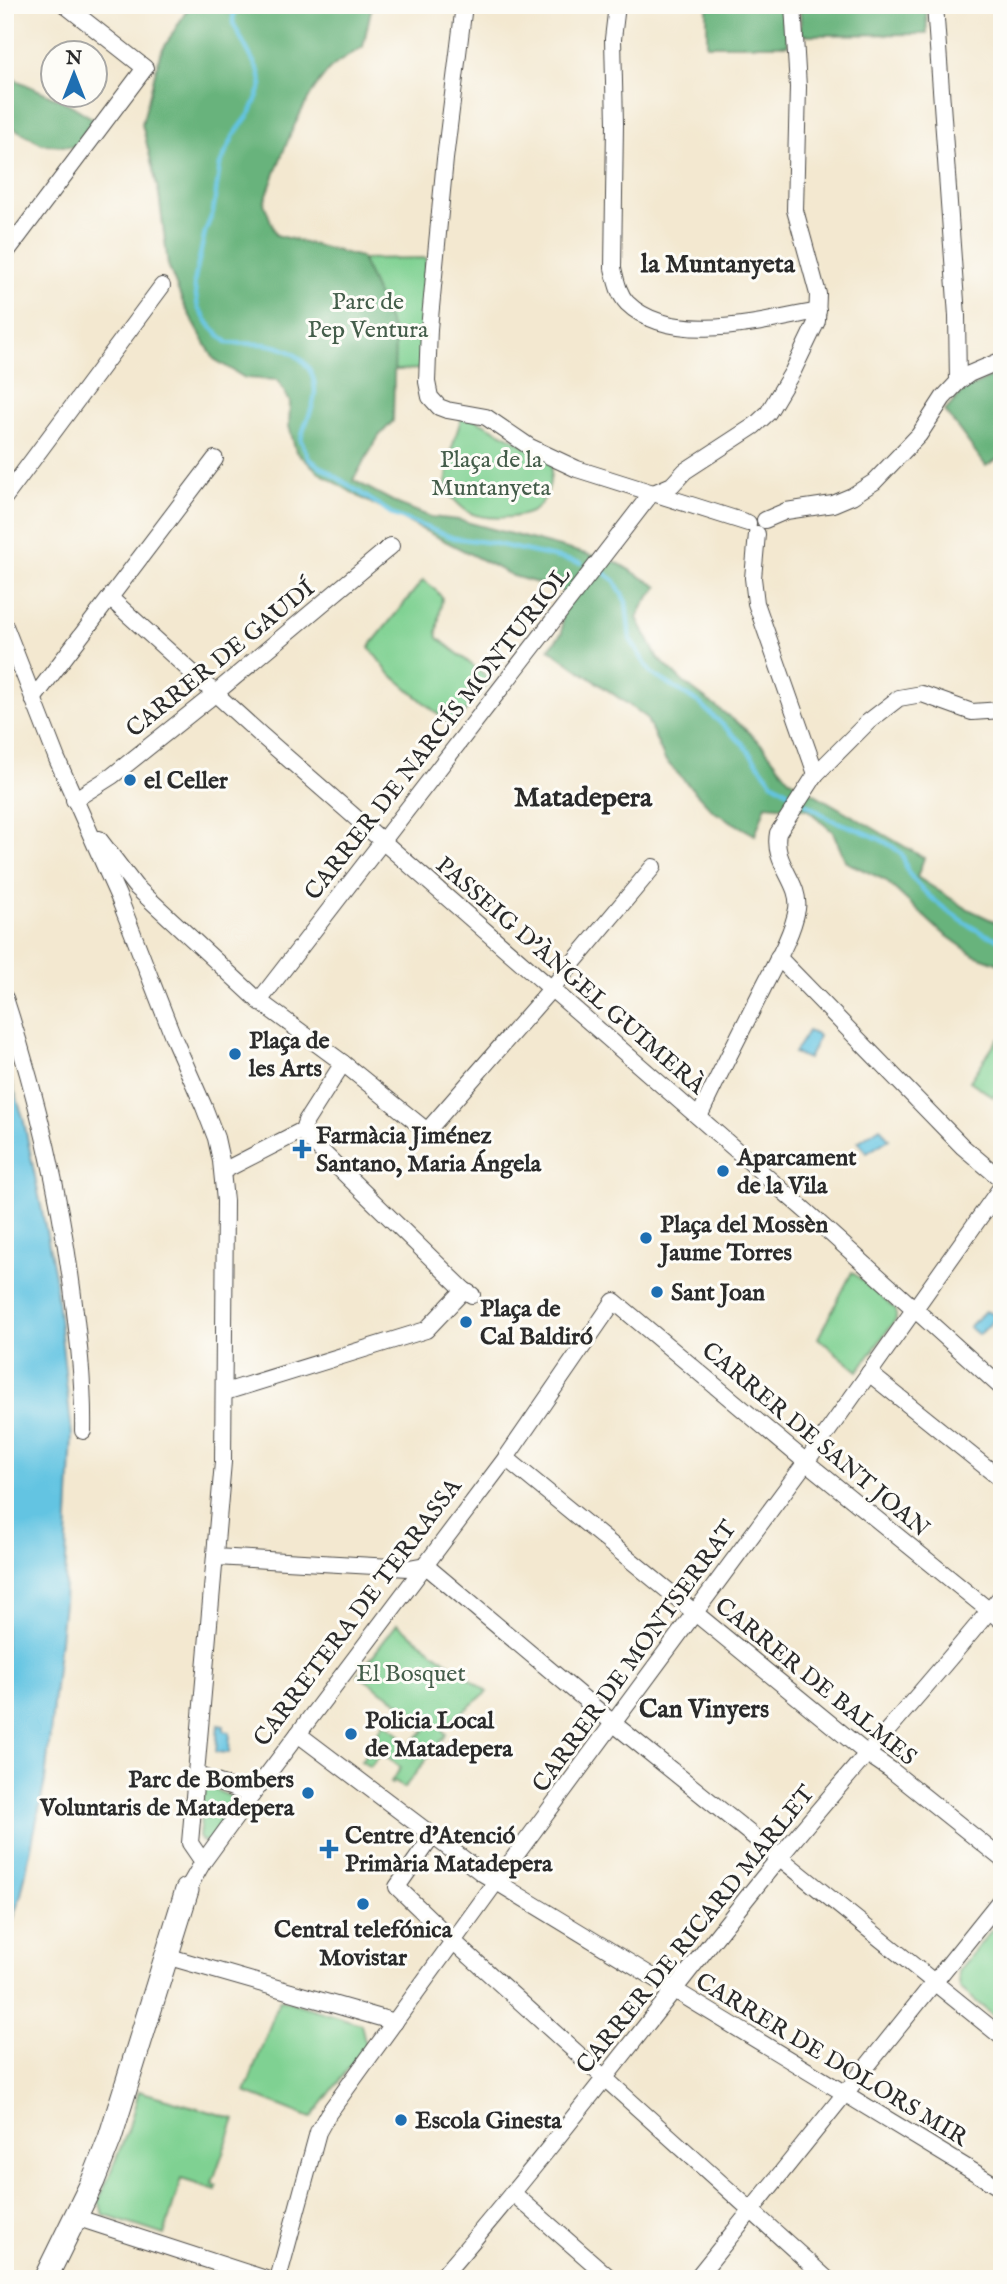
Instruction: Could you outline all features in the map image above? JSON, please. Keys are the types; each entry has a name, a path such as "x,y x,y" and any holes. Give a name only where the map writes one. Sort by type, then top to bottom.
{"street":[{"path":"8,244 145,68 65,5"},
{"path":"464,5 445,159 429,329 427,382 430,397 439,407 486,417 552,459 652,494 757,526 786,511 833,504 874,482 919,435 943,398 958,382 969,374 1002,360"},
{"path":"617,5 613,50 613,268 618,289 626,302 653,319 705,328 818,312 818,294 796,210 798,87 793,5"},
{"path":"935,5 957,303 958,382"},
{"path":"5,497 162,286"},
{"name":"CARRER DE NARCÍS MONTURIOL","path":"259,1001 652,494 671,485 685,471 754,426 768,413 810,337 818,312"},
{"path":"33,699 215,459"},
{"path":"757,526 753,578 756,603 816,774"},
{"name":"CARRER DE GAUDÍ","path":"74,800 112,776 391,546"},
{"name":"PASSEIG D'ÀNGEL GUIMERÀ","path":"110,598 1002,1388"},
{"path":"5,626 74,800 119,900 204,1107 216,1138 223,1171 223,1462 190,1843 203,1862"},
{"path":"699,1117 778,957 794,916 797,901 793,886 778,857 776,842 778,834 816,774 868,722 899,698 922,694 972,712 1002,710"},
{"path":"83,817 137,887 259,1001 343,1063 427,1131 653,867"},
{"path":"119,900 129,906 136,904 141,895 137,887"},
{"path":"778,957 963,1147 1002,1180"},
{"path":"5,998 42,1121 60,1209 79,1349 83,1431"},
{"path":"223,1171 303,1130 343,1063"},
{"path":"225,1392 426,1330 468,1292 309,1139 303,1130"},
{"name":"CARRER DE MONTSERRAT","path":"278,2279 318,2132 328,2113 806,1462 1002,1186"},
{"name":"CARRETERA DE TERRASSA","path":"45,2279 93,2181 118,2116 187,1890 203,1862 506,1458 614,1301"},
{"name":"CARRER DE SANT JOAN","path":"614,1301 995,1616"},
{"path":"869,1373 1002,1480"},
{"name":"CARRER DE BALMES","path":"506,1458 866,1753 1002,1859"},
{"path":"215,1557 409,1568 425,1565 613,1723 1002,2037"},
{"name":"CARRER DE RICARD MARLET","path":"440,2279 514,2194 673,1989 866,1753 995,1616 1002,1595"},
{"name":"CARRER DE DOLORS MIR","path":"298,1734 432,1837 496,1882 1002,2189"},
{"path":"197,1775 252,1795"},
{"path":"432,1837 397,1887 453,1941 827,2279"},
{"path":"696,2279 1002,1898"},
{"path":"166,1956 395,2022"},
{"path":"514,2194 611,2279"},
{"path":"75,2217 266,2279"}],"green space":[{"path":"190,5 372,5 363,47 332,67 307,101 290,134 264,203 276,235 361,257 395,336 393,421 379,436 353,480 398,504 431,517 459,520 616,562 658,587 645,602 637,618 657,657 683,682 743,727 763,746 789,779 924,858 917,877 966,908 1002,925 1002,965 974,955 940,931 885,880 846,862 833,832 807,809 766,805 755,835 713,811 665,760 646,717 549,649 562,633 562,590 513,576 361,498 320,473 296,452 289,426 290,402 278,380 245,378 214,359 184,305 168,265 159,194 142,124 160,54"},
{"path":"707,5 787,5 788,45 707,45"},
{"path":"800,5 926,5 927,34 801,35"},
{"path":"5,75 38,90 38,108 76,108 95,120 74,147 42,144 10,126 5,120"},
{"name":"Parc de Pep Ventura","path":"196,180 260,199 272,237 358,259 426,258 423,369 352,372"},
{"path":"1002,372 1002,456 986,466 945,411 964,390"},
{"name":"Plaça de la Muntanyeta","path":"463,413 552,459 548,490 543,501 533,511 496,518 477,515 463,509 445,491 451,451"},
{"path":"423,580 442,598 438,638 491,680 453,727 388,672 369,647"},
{"path":"998,1039 1002,1042 1002,1084 993,1097 970,1081"},
{"path":"852,1272 896,1310 896,1319 858,1371 818,1338"},
{"name":"El Bosquet","path":"397,1624 487,1692 442,1729 438,1726 446,1734 404,1788 395,1781 390,1783 401,1768 382,1753 370,1767 361,1761 367,1752 371,1756 373,1753 369,1749 372,1745 370,1744 384,1723 399,1734 402,1751 425,1730 415,1723 419,1716 358,1675"},
{"path":"208,1787 239,1800 209,1841 202,1841 199,1836 204,1790"},
{"path":"1002,1917 1002,2023 960,1988 958,1971"},
{"path":"280,1999 361,2024 366,2045 311,2118 245,2092"},
{"path":"139,2091 235,2119 212,2183 217,2186 216,2190 181,2179 164,2235 103,2215 99,2200 128,2130"}],"water":[{"path":"808,1031 819,1036 808,1059 794,1053"},
{"path":"5,1063 23,1117 54,1270 72,1435 64,1602 45,1781 21,1895 5,1940"},
{"path":"880,1127 889,1139 867,1153 858,1142"},
{"path":"985,1311 998,1316 979,1335 969,1327"},
{"path":"218,1725 224,1726 224,1731 230,1732 229,1753 216,1752"}],"waterway":[{"path":"234,5 233,23 259,72 262,85 251,112 234,135 220,165 213,212 205,232 194,283 198,308 211,327 228,343 261,344 283,349 301,360 308,368 315,387 314,399 301,440 309,459 394,515 454,538 492,543 581,563"},
{"path":"599,569 615,581 626,602 630,639 651,673 698,702 743,744 772,782 793,795"},
{"path":"806,804 834,821 889,844 902,855 908,873 939,904 978,931 1002,940"}],"place":[{"name":"el Celler","path":"130,780"},
{"name":"Plaça de les Arts","path":"235,1054"},
{"name":"Farmàcia Jiménez Santano, Maria Ángela","path":"302,1149"},
{"name":"Aparcament de la Vila","path":"723,1171"},
{"name":"Plaça del Mossèn Jaume Torres","path":"646,1238"},
{"name":"Sant Joan","path":"657,1292"},
{"name":"Plaça de Cal Baldiró","path":"466,1322"},
{"name":"Policia Local de Matadepera","path":"351,1734"},
{"name":"Parc de Bombers Voluntaris de Matadepera","path":"308,1793"},
{"name":"Centre d'Atenció Primària Matadepera","path":"329,1849"},
{"name":"Central telefónica Movistar","path":"363,1904"},
{"name":"Escola Ginesta","path":"401,2120"}],"district":[{"name":"la Muntanyeta","path":"718,263"},
{"name":"Matadepera","path":"583,796"},
{"name":"Can Vinyers","path":"704,1708"}]}
